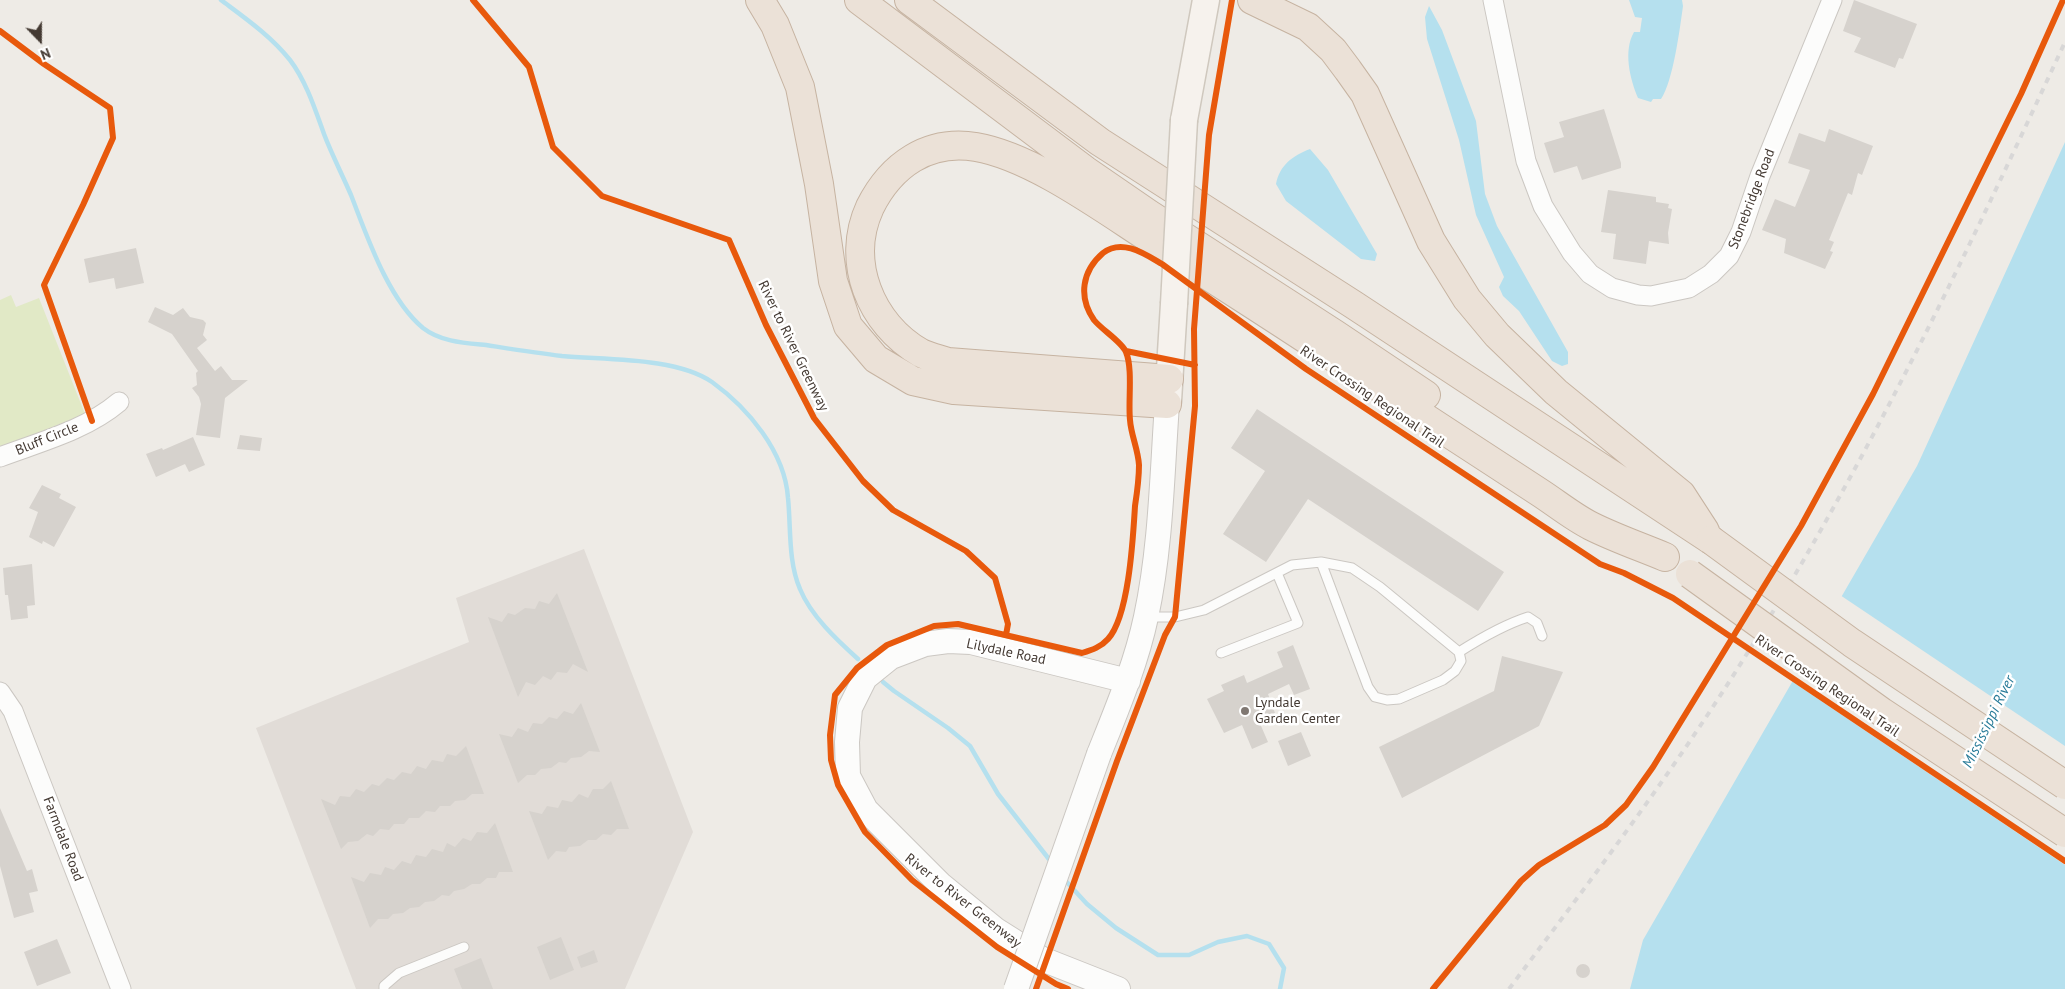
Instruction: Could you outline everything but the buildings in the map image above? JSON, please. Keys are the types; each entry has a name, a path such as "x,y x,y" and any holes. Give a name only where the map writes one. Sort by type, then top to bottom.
{"highway":[{"path":"760,0 775,25 800,87 819,184 833,281 848,326 876,359 913,381 954,390 1168,391"},
{"path":"859,0 1085,170 1149,214 1335,334 1665,557 1868,702 2065,833"},
{"path":"909,0 1100,142 1354,305 1711,540 1852,643 2065,785"},
{"path":"1252,0 1308,27 1333,50 1348,70 1365,94 1431,242 1467,299 1497,335 1556,392 1681,494 1711,540"},
{"path":"1168,391 948,362 923,354 898,336 883,320 869,298 862,272 860,247 863,222 887,180 903,163 935,149 950,145 977,147 1019,161 1073,190 1242,297 1589,526 1665,557"}],"main road":[{"path":"1168,391 1184,120 1206,0"}],"street":[{"name":"Stonebridge Road","path":"1493,0 1526,162 1543,206 1572,253 1590,274 1612,288 1638,295 1651,296 1689,288 1711,274 1729,256 1741,232 1760,176 1832,0"},
{"path":"1016,989 1099,754 1128,681 1146,617 1157,545 1168,391"},
{"name":"Bluff Circle","path":"0,457 92,421 106,413 119,402"},
{"name":"Lilydale Road","path":"1118,989 1042,959 996,930 940,884 866,810 848,776 847,742 850,708 865,678 891,658 925,644 948,641 970,642 1128,681"},
{"name":"Farmdale Road","path":"0,692 13,711 121,989"}],"lane":[{"path":"1146,617 1175,617 1204,610 1292,566 1321,562 1352,568 1380,588 1459,652 1461,661 1455,671 1444,680 1399,699 1375,698 1368,687 1321,562"},
{"path":"1221,653 1298,623 1278,573"},
{"path":"1459,652 1494,632 1528,617 1537,623 1542,636"},
{"path":"384,989 384,986 399,973 464,947"}],"shaded area":[{"path":"584,549 693,832 625,989 356,989 256,728 469,642 456,598"}],"green space":[{"path":"11,295 16,307 39,298 85,414 0,448 0,300"}],"water":[{"path":"1629,0 1682,0 1683,6 1678,41 1669,80 1661,99 1653,99 1651,102 1638,98 1630,74 1629,48 1634,32 1640,32 1642,18 1635,17"},
{"path":"1429,6 1442,30 1476,121 1485,194 1497,226 1568,352 1568,364 1562,366 1552,361 1519,311 1503,296 1499,287 1504,277 1476,215 1459,140 1427,39 1425,17"},
{"name":"Mississippi River","path":"2065,142 2065,989 1630,989 1643,940 1917,466"},
{"path":"1310,149 1328,170 1377,254 1375,261 1361,259 1286,201 1276,184 1284,166 1292,158"}],"pier":[{"path":"1840,595 2065,746 2065,865 1790,680"}],"waterway":[{"path":"221,0 266,35 283,51 296,68 310,96 327,142 380,266 399,301 423,328 445,339 462,342 562,356 640,361 679,368 697,374 712,382 739,405 762,433 780,464 788,498 793,567 800,589 818,618 833,636 858,659"},
{"path":"883,682 970,746 998,794 1052,863"},
{"path":"1064,879 1087,904 1116,928 1158,955 1189,955 1218,942 1247,936 1269,944 1284,968 1280,989"}],"railway":[{"path":"1509,989 1570,908 1687,745 1716,703 1788,586 1874,434 1914,357 1991,200 2065,42"}],"cycle path":[{"name":"River to River Greenway","path":"473,0 529,67 553,147 602,196 729,240 766,325 814,418 863,481 893,510 966,551 995,578 1008,624 1006,635"},
{"path":"1036,989 1117,761 1165,635 1175,617 1195,406 1194,329 1209,135 1232,0"},
{"path":"1433,989 1521,881 1539,865 1605,825 1626,805 1653,767 1801,526 1873,394 2021,94 2063,0"},
{"path":"0,31 44,64 110,108 113,138 44,285 92,421"},
{"name":"River Crossing Regional Trail","path":"1068,989 1056,984 997,947 912,880 865,832 838,785 831,760 830,735 835,695 857,668 887,645 934,626 958,624 1082,653 1102,644 1108,639 1115,628 1121,613 1129,576 1139,465 1131,426 1129,367 1126,352 1094,320 1089,311 1084,293 1090,268 1103,253 1118,247 1126,247 1141,252 1162,264 1306,369 1600,564 1624,573 1673,598 2065,861"},
{"path":"1126,351 1195,365"}],"place":[{"name":"Lyndale Garden Center","path":"1245,711"}]}
